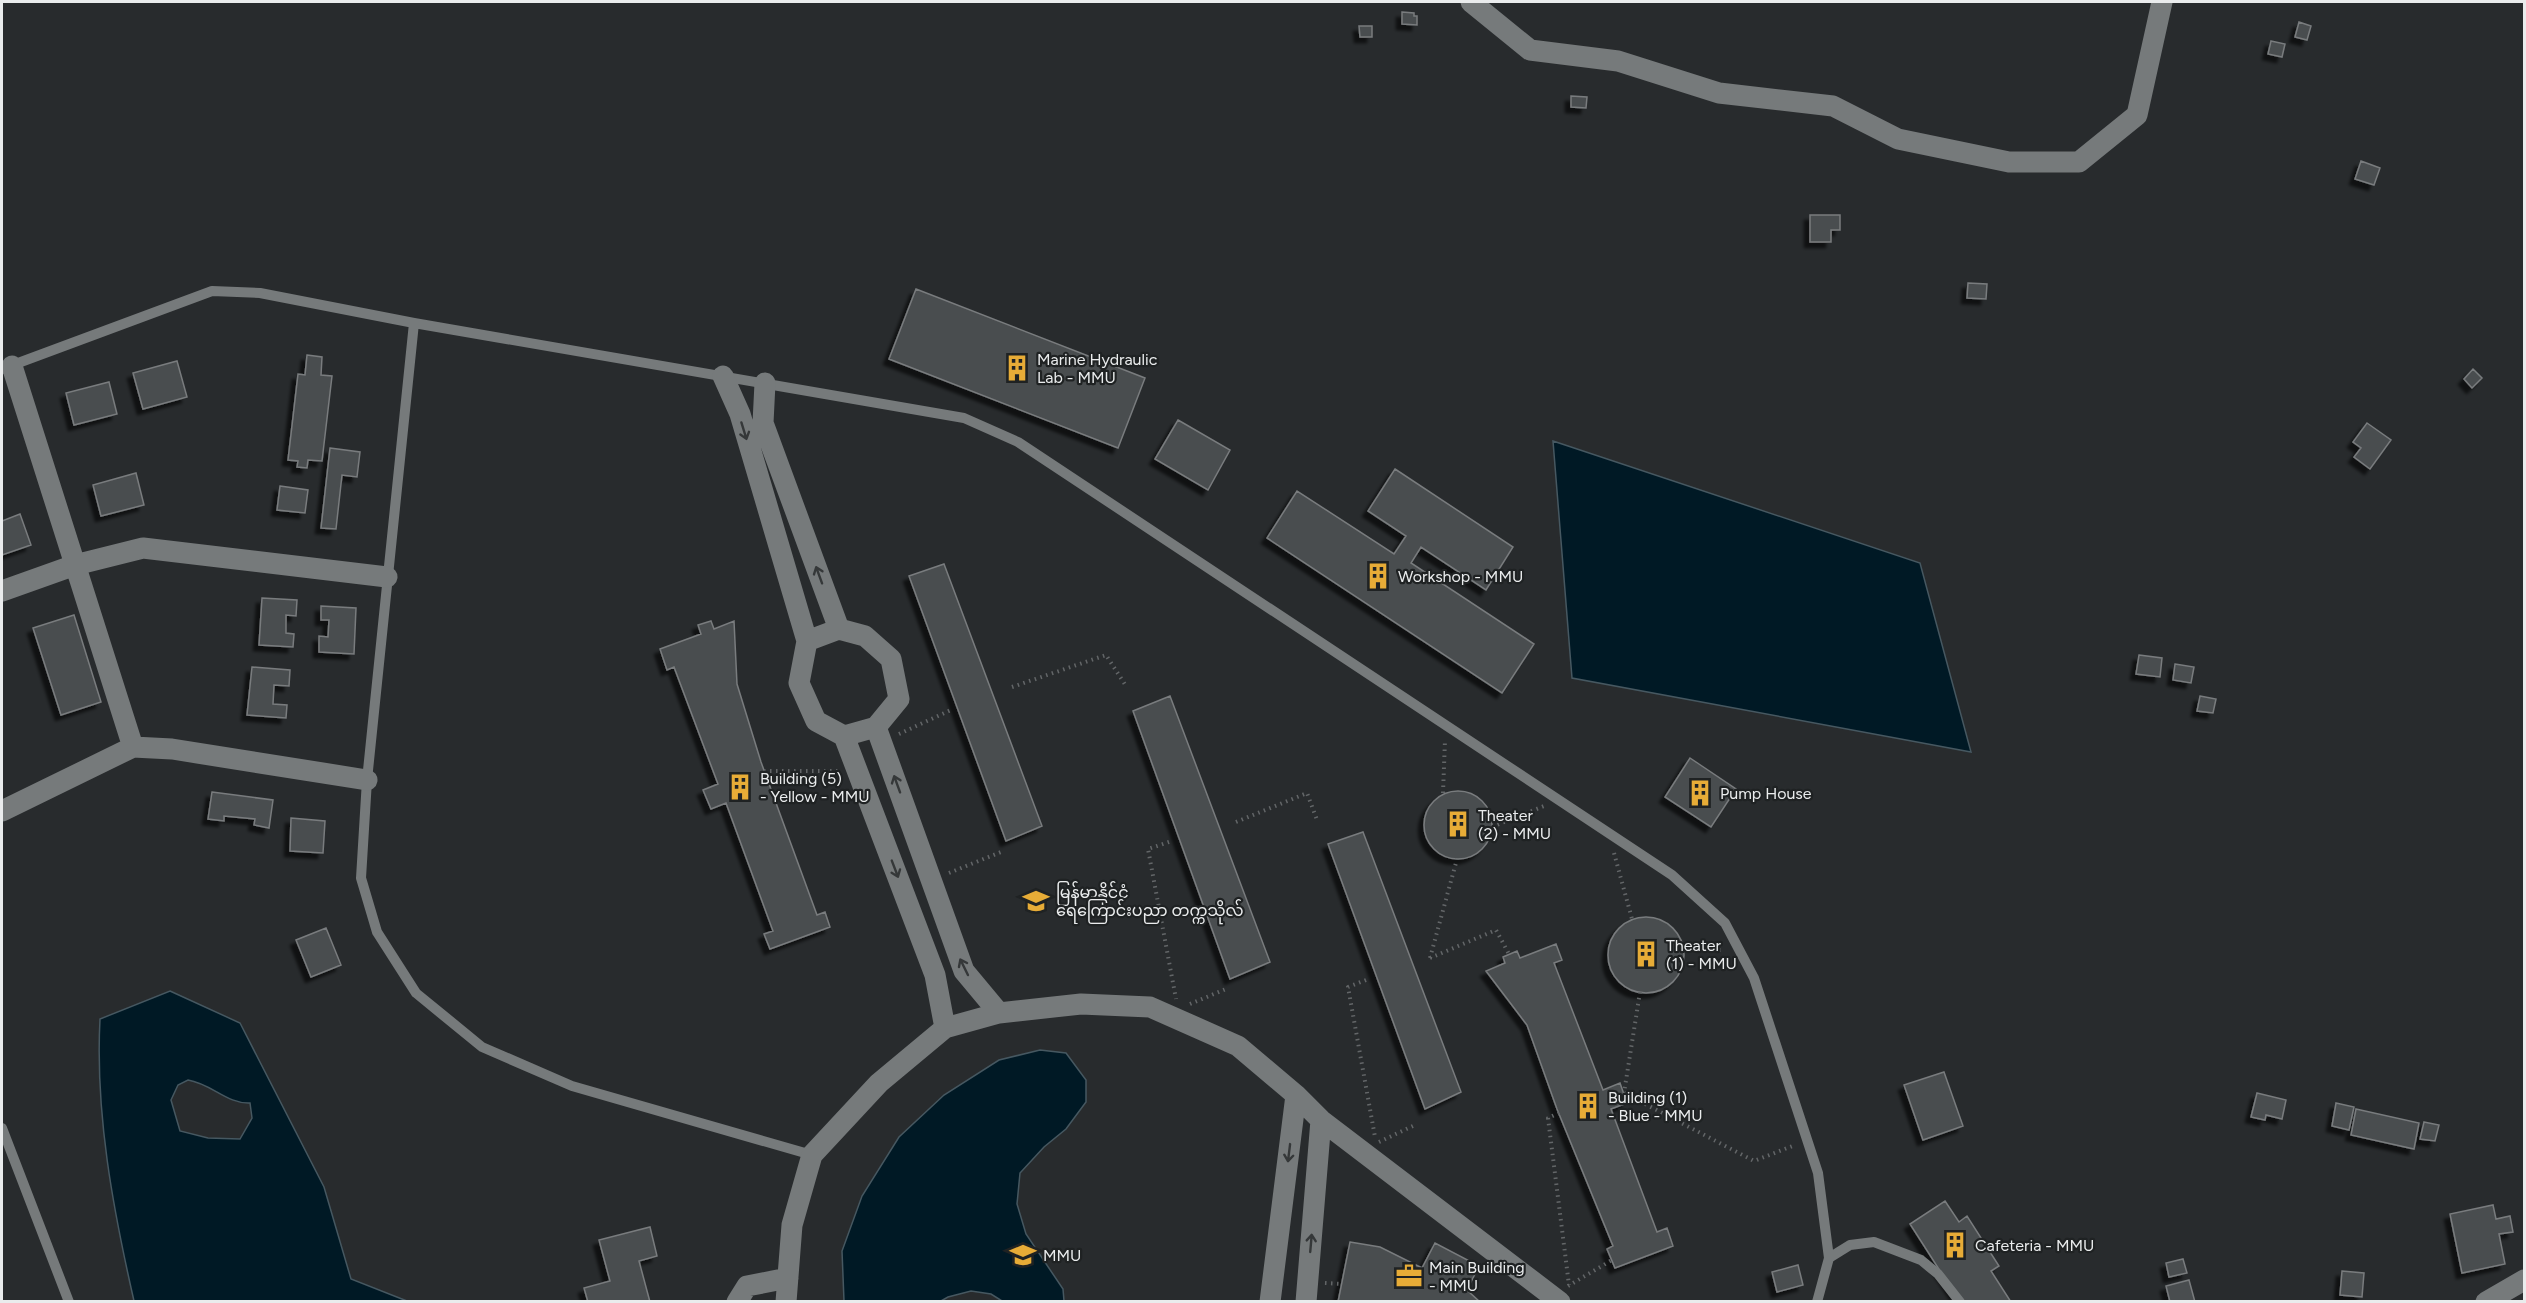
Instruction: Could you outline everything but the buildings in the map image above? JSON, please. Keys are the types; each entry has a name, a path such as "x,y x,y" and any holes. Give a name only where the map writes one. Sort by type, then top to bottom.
{"street":[{"path":"1471,2 1530,50 1618,61 1719,93 1833,106 1898,139 2010,162 2079,162 2137,115 2162,2"},
{"path":"7,367 75,565 133,747"},
{"path":"723,376 740,414 807,641 799,683 816,722 844,736 879,734"},
{"path":"765,383 763,423 839,629"},
{"path":"2,591 75,565 143,548 387,577"},
{"path":"807,641 839,629 866,636 891,659 899,699 879,734 964,971 999,1013"},
{"path":"844,736 935,975 945,1028"},
{"path":"2,811 133,747 172,749 366,780"},
{"path":"786,1302 792,1225 812,1155 879,1083 945,1028 999,1013 1081,1004 1150,1007 1171,1011 1238,1047 1296,1095 1321,1120 1560,1294"},
{"path":"1270,1302 1296,1095"},
{"path":"1306,1302 1321,1120"},
{"path":"736,1302 747,1286 788,1278"},
{"path":"2486,1302 2524,1280"}],"lane":[{"path":"7,367 213,291 260,293 414,323 964,418 1018,442 1672,875 1725,923 1754,978 1818,1173 1829,1258 1817,1302"},
{"path":"414,323 366,780 361,878 377,932 416,993 482,1047 572,1086 812,1155"},
{"path":"2,1128 69,1302"},
{"path":"1829,1258 1851,1245 1874,1242 1921,1260 1938,1274 1960,1302"}],"path":[{"path":"1012,687 1106,655 1126,686"},
{"path":"879,734 953,709"},
{"path":"1443,793 1446,725"},
{"path":"764,771 834,772 855,764"},
{"path":"1236,822 1307,793 1317,820"},
{"path":"1492,827 1559,800"},
{"path":"1608,833 1632,919"},
{"path":"1169,842 1148,849 1171,1011 1226,989"},
{"path":"932,881 1001,852"},
{"path":"1457,860 1430,958 1496,930 1509,954"},
{"path":"1683,950 1739,950"},
{"path":"1366,980 1348,987 1376,1144 1416,1124"},
{"path":"1640,992 1623,1093 1754,1161 1807,1140"},
{"path":"1559,1113 1548,1118 1560,1294 1612,1260"}],"water":[{"path":"1553,441 1920,563 1971,752 1572,678"},
{"path":"170,991 240,1023 324,1187 351,1279 407,1301 134,1301 107,1161 100,1090 100,1019","holes":["188,1080 234,1100 250,1103 252,1118 240,1139 208,1138 180,1131 171,1100 178,1085"]},
{"path":"1040,1050 1066,1053 1086,1080 1086,1102 1066,1129 1044,1147 1020,1173 1017,1204 1026,1234 1063,1289 1064,1301 1002,1301 991,1294 971,1291 941,1301 844,1301 842,1251 862,1196 899,1137 944,1095 999,1060"}],"place":[{"name":"Marine Hydraulic Lab - MMU","path":"1017,368"},
{"name":"Workshop - MMU","path":"1378,576"},
{"name":"Building (5) - Yellow - MMU","path":"740,787"},
{"name":"Pump House","path":"1700,793"},
{"name":"Theater (2) - MMU","path":"1458,824"},
{"name":"မြန်မာနိုင်ငံ ရေကြောင်းပညာ တက္ကသိုလ်","path":"1036,901"},
{"name":"Theater (1) - MMU","path":"1646,954"},
{"name":"Building (1) - Blue - MMU","path":"1588,1106"},
{"name":"Cafeteria - MMU","path":"1955,1245"},
{"name":"MMU","path":"1023,1255"},
{"name":"Main Building - MMU","path":"1409,1276"}]}
